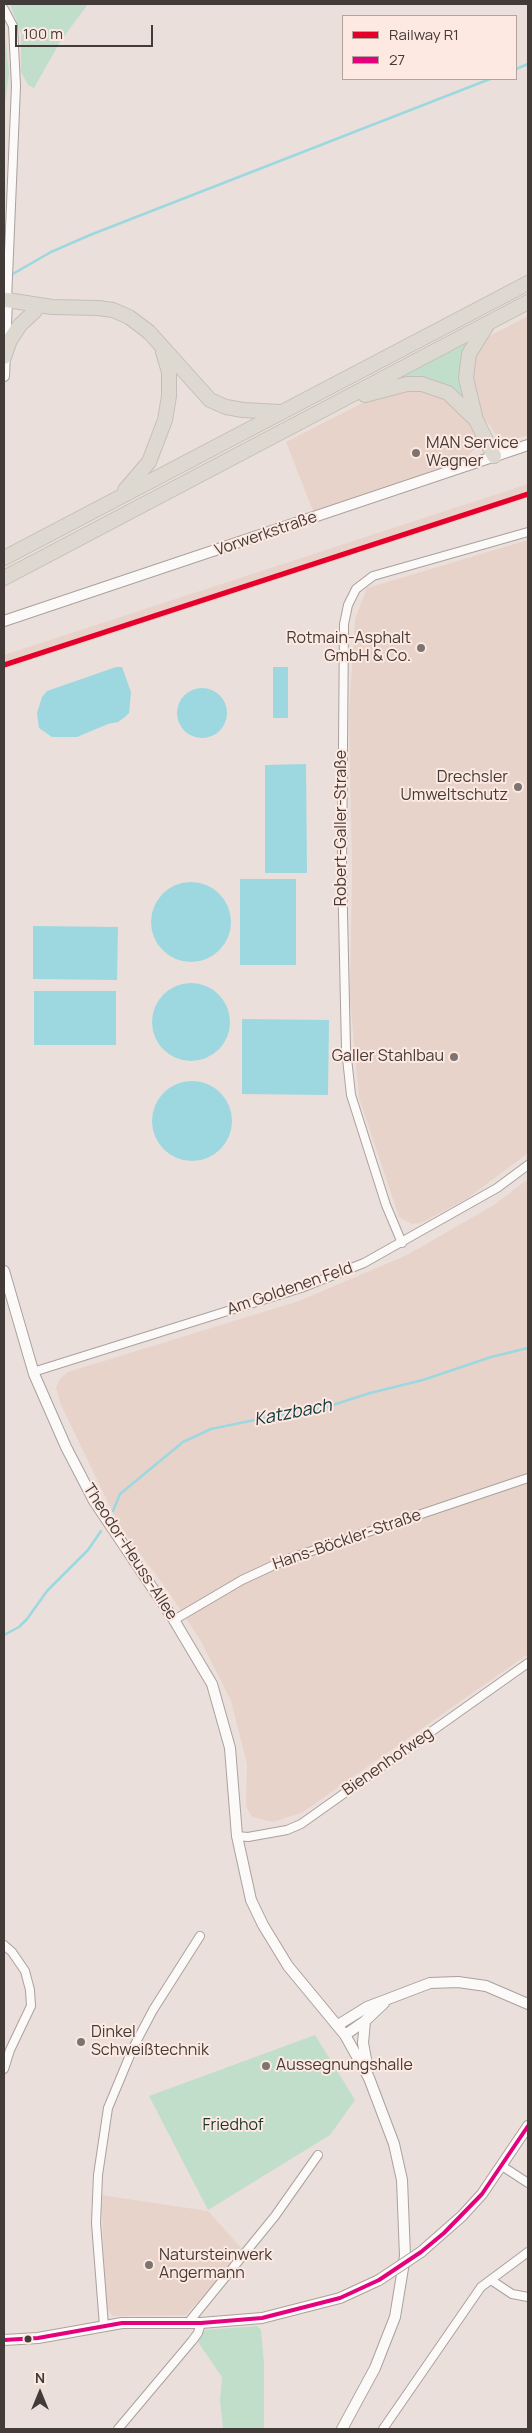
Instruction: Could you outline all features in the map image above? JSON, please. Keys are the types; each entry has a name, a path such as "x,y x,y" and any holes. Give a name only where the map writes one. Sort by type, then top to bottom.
{"highway":[{"path":"4,558 528,283"},
{"path":"4,578 528,302"},
{"path":"7,305 35,311 52,307"},
{"path":"7,305 113,310 129,317 149,332 162,349 210,400 226,407 243,410 283,412"},
{"path":"4,357 10,340 20,325 35,311"},
{"path":"488,324 473,345 466,365 466,378 476,420 494,456"},
{"path":"121,496 149,462 165,420 169,396 169,372 162,349"},
{"path":"338,402 407,384 422,384 448,393 476,420"}],"main road":[{"path":"4,376 7,305"},
{"name":"Vorwerkstraße","path":"4,621 528,445"},
{"name":"Theodor-Heuss-Allee","path":"4,1272 33,1372 44,1401 94,1501 174,1620 212,1684 225,1724 234,1778 238,1836 251,1900 263,1925 288,1966 338,2025 369,2078"},
{"path":"338,2025 358,2012 430,1983 458,1982 486,1986 526,2004"},
{"path":"345,2035 365,2022 384,2002"},
{"path":"342,2429 375,2368 395,2317 405,2256 402,2180 394,2144 369,2078 363,2043 365,2022"},
{"path":"4,2340 38,2338 104,2326 155,2322 201,2323 262,2318 296,2311 340,2298 379,2280 421,2252 462,2216 482,2194 528,2126"}],"street":[{"path":"4,9 13,26 16,86 7,305"},
{"name":"Robert-Galler-Straße","path":"402,1243 377,1180 351,1095 346,1050 342,868 344,624 348,605 356,589 373,576 528,532"},
{"name":"Am Goldenen Feld","path":"33,1372 301,1288 364,1263 497,1188 528,1164"},
{"name":"Hans-Böckler-Straße","path":"174,1620 242,1580 284,1560 528,1478"},
{"name":"Bienenhofweg","path":"238,1836 248,1837 287,1830 301,1824 528,1663"},
{"path":"104,2326 97,2201 102,2136 108,2108 129,2056 153,2010 200,1936"},
{"path":"4,1945 12,1952 25,1971 30,1990 31,2006 10,2050 4,2069"},
{"path":"188,2323 275,2216 318,2155"},
{"path":"502,2166 528,2183"},
{"path":"384,2429 464,2308 481,2287 528,2252"},
{"path":"492,2280 512,2294 528,2297"},
{"path":"118,2429 192,2341 198,2333 201,2323"}],"shaded area":[{"path":"528,316 528,435 512,440 499,439 488,423 485,423 471,379 476,348 486,338"},
{"path":"405,388 432,391 462,409 477,433 476,448 463,460 452,465 313,511 286,442 370,399"},
{"path":"528,484 528,498 4,669 4,655"},
{"path":"528,540 528,1153 468,1198 423,1222 412,1224 399,1217 359,1098 350,998 352,871 349,712 355,619 367,588"},
{"path":"528,1179 528,1654 303,1812 273,1822 252,1817 246,1806 247,1764 231,1701 201,1641 168,1591 119,1525 61,1405 56,1388 59,1380 68,1372 299,1301 407,1255 494,1205"},
{"path":"101,2195 208,2211 244,2251 186,2315 113,2316 106,2307"}],"green space":[{"path":"10,4 88,4 60,42 34,88 28,85 21,72 21,34"},
{"path":"4,26 9,73 4,111"},
{"path":"469,340 463,397 441,385 394,381 394,378"},
{"name":"Friedhof","path":"315,2035 355,2100 330,2135 208,2210 149,2096"},
{"path":"257,2326 261,2330 264,2363 264,2429 223,2429 220,2400 222,2377 198,2342 205,2330"}],"water":[{"path":"116,667 122,667 131,692 129,713 125,717 118,722 108,724 77,737 52,737 39,728 37,713 42,697 47,691"},
{"path":"273,667 288,667 288,718 273,718"},
{"path":"197,688 207,688 220,695 227,708 227,718 220,731 207,738 197,738 188,734 181,727 177,718 177,708 181,699 188,692"},
{"path":"306,764 307,873 265,873 265,765"},
{"path":"240,879 296,879 296,965 240,965"},
{"path":"183,882 199,882 220,893 231,914 231,930 220,951 199,962 183,962 169,956 157,944 151,930 151,914 157,900 169,888"},
{"path":"33,926 118,927 117,980 33,979"},
{"path":"183,983 199,983 213,989 224,1000 230,1014 230,1030 224,1044 213,1055 199,1061 183,1061 169,1055 158,1044 152,1030 152,1014 158,1000 169,989"},
{"path":"34,991 116,991 116,1045 34,1045"},
{"path":"242,1019 329,1020 328,1095 242,1094"},
{"path":"192,1081 207,1084 220,1093 229,1106 232,1121 229,1136 220,1149 207,1158 192,1161 177,1158 164,1149 155,1136 152,1121 155,1106 164,1093 177,1084"}],"waterway":[{"path":"517,69 528,64"},
{"path":"11,275 51,252 90,235 487,80"},
{"name":"Katzbach","path":"113,1511 120,1494 183,1442 211,1429 279,1415 305,1414 370,1393 423,1380 491,1357 528,1348"},
{"name":"Katzbach","path":"4,1635 19,1627 27,1619 47,1591 88,1550 101,1531"}],"rail line":[{"name":"R1","path":"4,665 528,494"}],"transit line":[{"name":"27","path":"4,2340 38,2338 122,2323 201,2323 262,2318 340,2298 379,2280 421,2252 444,2233 482,2194 528,2126"}],"place":[{"name":"MAN Service Wagner","path":"416,453"},
{"name":"Rotmain-Asphalt GmbH & Co.","path":"421,648"},
{"name":"Drechsler Umweltschutz","path":"518,787"},
{"name":"Galler Stahlbau","path":"454,1057"},
{"name":"Dinkel Schweißtechnik","path":"81,2042"},
{"name":"Aussegnungshalle","path":"266,2066"},
{"name":"Natursteinwerk Angermann","path":"149,2265"}]}
